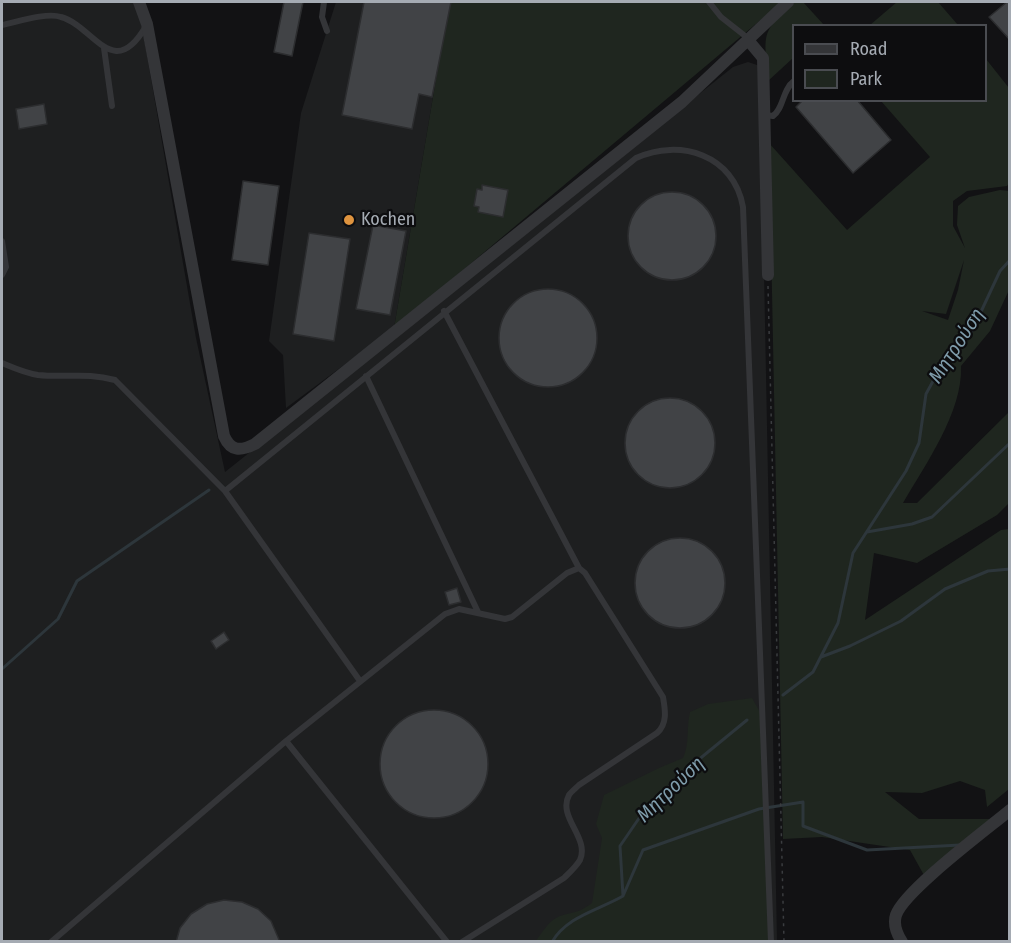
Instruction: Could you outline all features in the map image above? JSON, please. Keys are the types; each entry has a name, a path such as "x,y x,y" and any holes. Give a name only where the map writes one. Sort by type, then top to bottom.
{"street":[{"path":"139,2 147,24 224,436 227,443 236,450 244,450 255,444 682,102 789,2"},
{"path":"749,40 763,58 768,275"},
{"path":"902,942 895,928 895,916 899,909 920,885 1009,812"}],"lane":[{"path":"324,2 322,17 327,31"},
{"path":"710,2 721,17 749,40"},
{"path":"2,25 60,16 70,21 104,48 115,51 135,41 147,24"},
{"path":"104,48 112,106"},
{"path":"764,115 773,116 779,111 783,95 792,84"},
{"path":"225,491 444,311 636,158 651,151 681,149 698,153 722,168 737,188 743,207 771,942"},
{"path":"2,241 6,267 2,275"},
{"path":"444,311 579,568 585,573 663,697 665,711 664,723 657,733 579,785 569,795 566,806 581,847 581,858 574,868 564,878 462,942"},
{"path":"2,363 37,375 81,374 116,380 225,491 360,681"},
{"path":"366,376 478,612"},
{"path":"51,942 286,741 445,614 459,609 505,618 512,617 567,573 579,568"},
{"path":"286,741 447,942"}],"path":[{"path":"768,275 784,942"}],"shaded area":[{"path":"2,2 134,2 141,21 196,338 225,472 733,67 748,62 760,66 777,941 2,942"},
{"name":"Kochen","path":"336,2 449,2 394,328 286,408 283,355 269,341 301,113"}],"green space":[{"path":"449,2 782,2 394,328"},
{"path":"794,2 803,2 823,24 792,24 792,59 768,81 766,44 767,36 775,21"},
{"path":"897,2 938,2 957,24 871,24"},
{"path":"987,60 1009,88 1009,183 1007,186 967,191 953,201 953,226 965,248 957,225 958,206 969,197 1000,190 1009,191 1009,290 990,331 961,366 960,384 949,420 932,455 903,503 917,503 1009,412 1009,503 997,515 917,563 874,553 865,620 1001,530 1009,529 1009,789 987,807 985,790 960,781 922,793 885,792 919,819 990,819 925,877 910,850 822,837 783,839 769,143 847,230 930,157 882,102 987,102","holes":["964,260 958,290 948,320 922,311 946,314"]},
{"path":"752,698 765,721 771,941 535,942 552,920 579,911 592,903 602,838 596,824 604,795 683,758 690,712 708,704"}],"building":[{"path":"284,2 303,2 292,56 274,52"},
{"path":"364,2 451,2 432,97 419,94 412,129 342,115"},
{"path":"1010,2 1010,40 989,17"},
{"path":"801,102 859,102 891,140 853,173 796,107"},
{"path":"44,104 47,124 19,129 16,109"},
{"path":"243,181 279,186 268,265 232,260"},
{"path":"482,185 508,190 503,217 478,212 479,207 474,206 477,189 482,190"},
{"path":"672,192 697,199 709,211 716,236 709,261 697,273 672,280 647,273 635,261 628,236 635,211 647,199"},
{"path":"373,225 406,231 390,315 356,309"},
{"path":"309,233 350,239 334,341 293,334"},
{"path":"548,289 567,293 583,303 593,319 597,338 593,357 583,373 567,383 548,387 529,383 513,373 503,357 499,338 503,319 513,303 529,293"},
{"path":"670,398 695,406 707,418 715,443 707,468 695,480 670,488 645,480 633,468 625,443 633,418 645,406"},
{"path":"680,538 697,541 712,551 722,566 725,583 722,600 712,615 697,625 680,628 663,625 648,615 638,600 635,583 638,566 648,551 663,541"},
{"path":"457,588 461,602 449,605 445,592"},
{"path":"224,632 229,640 216,649 211,641"},
{"path":"434,710 455,714 472,726 484,743 488,764 484,785 472,802 455,814 434,818 413,814 396,802 384,785 380,764 384,743 396,726 413,714"},
{"path":"224,900 242,902 258,909 271,921 280,942 176,942 180,928 191,914 207,904"}],"waterway":[{"name":"Μητρούση","path":"783,695 813,672 838,623 853,553 906,471 919,443 926,394 950,350 972,331 1000,271 1010,260"},
{"name":"Μητρούση","path":"867,532 912,524 932,517 1010,443"},
{"path":"2,669 58,619 77,581 209,490"},
{"name":"Μητρούση","path":"821,657 850,646 901,621 945,589 988,571 1010,569"},
{"name":"Μητρούση","path":"552,942 558,933 584,914 623,896 620,846 644,811 686,770 747,720"},
{"path":"623,896 643,850 759,809 803,802 803,826 867,850 960,845"}],"place":[{"name":"Kochen","path":"349,220"}]}
